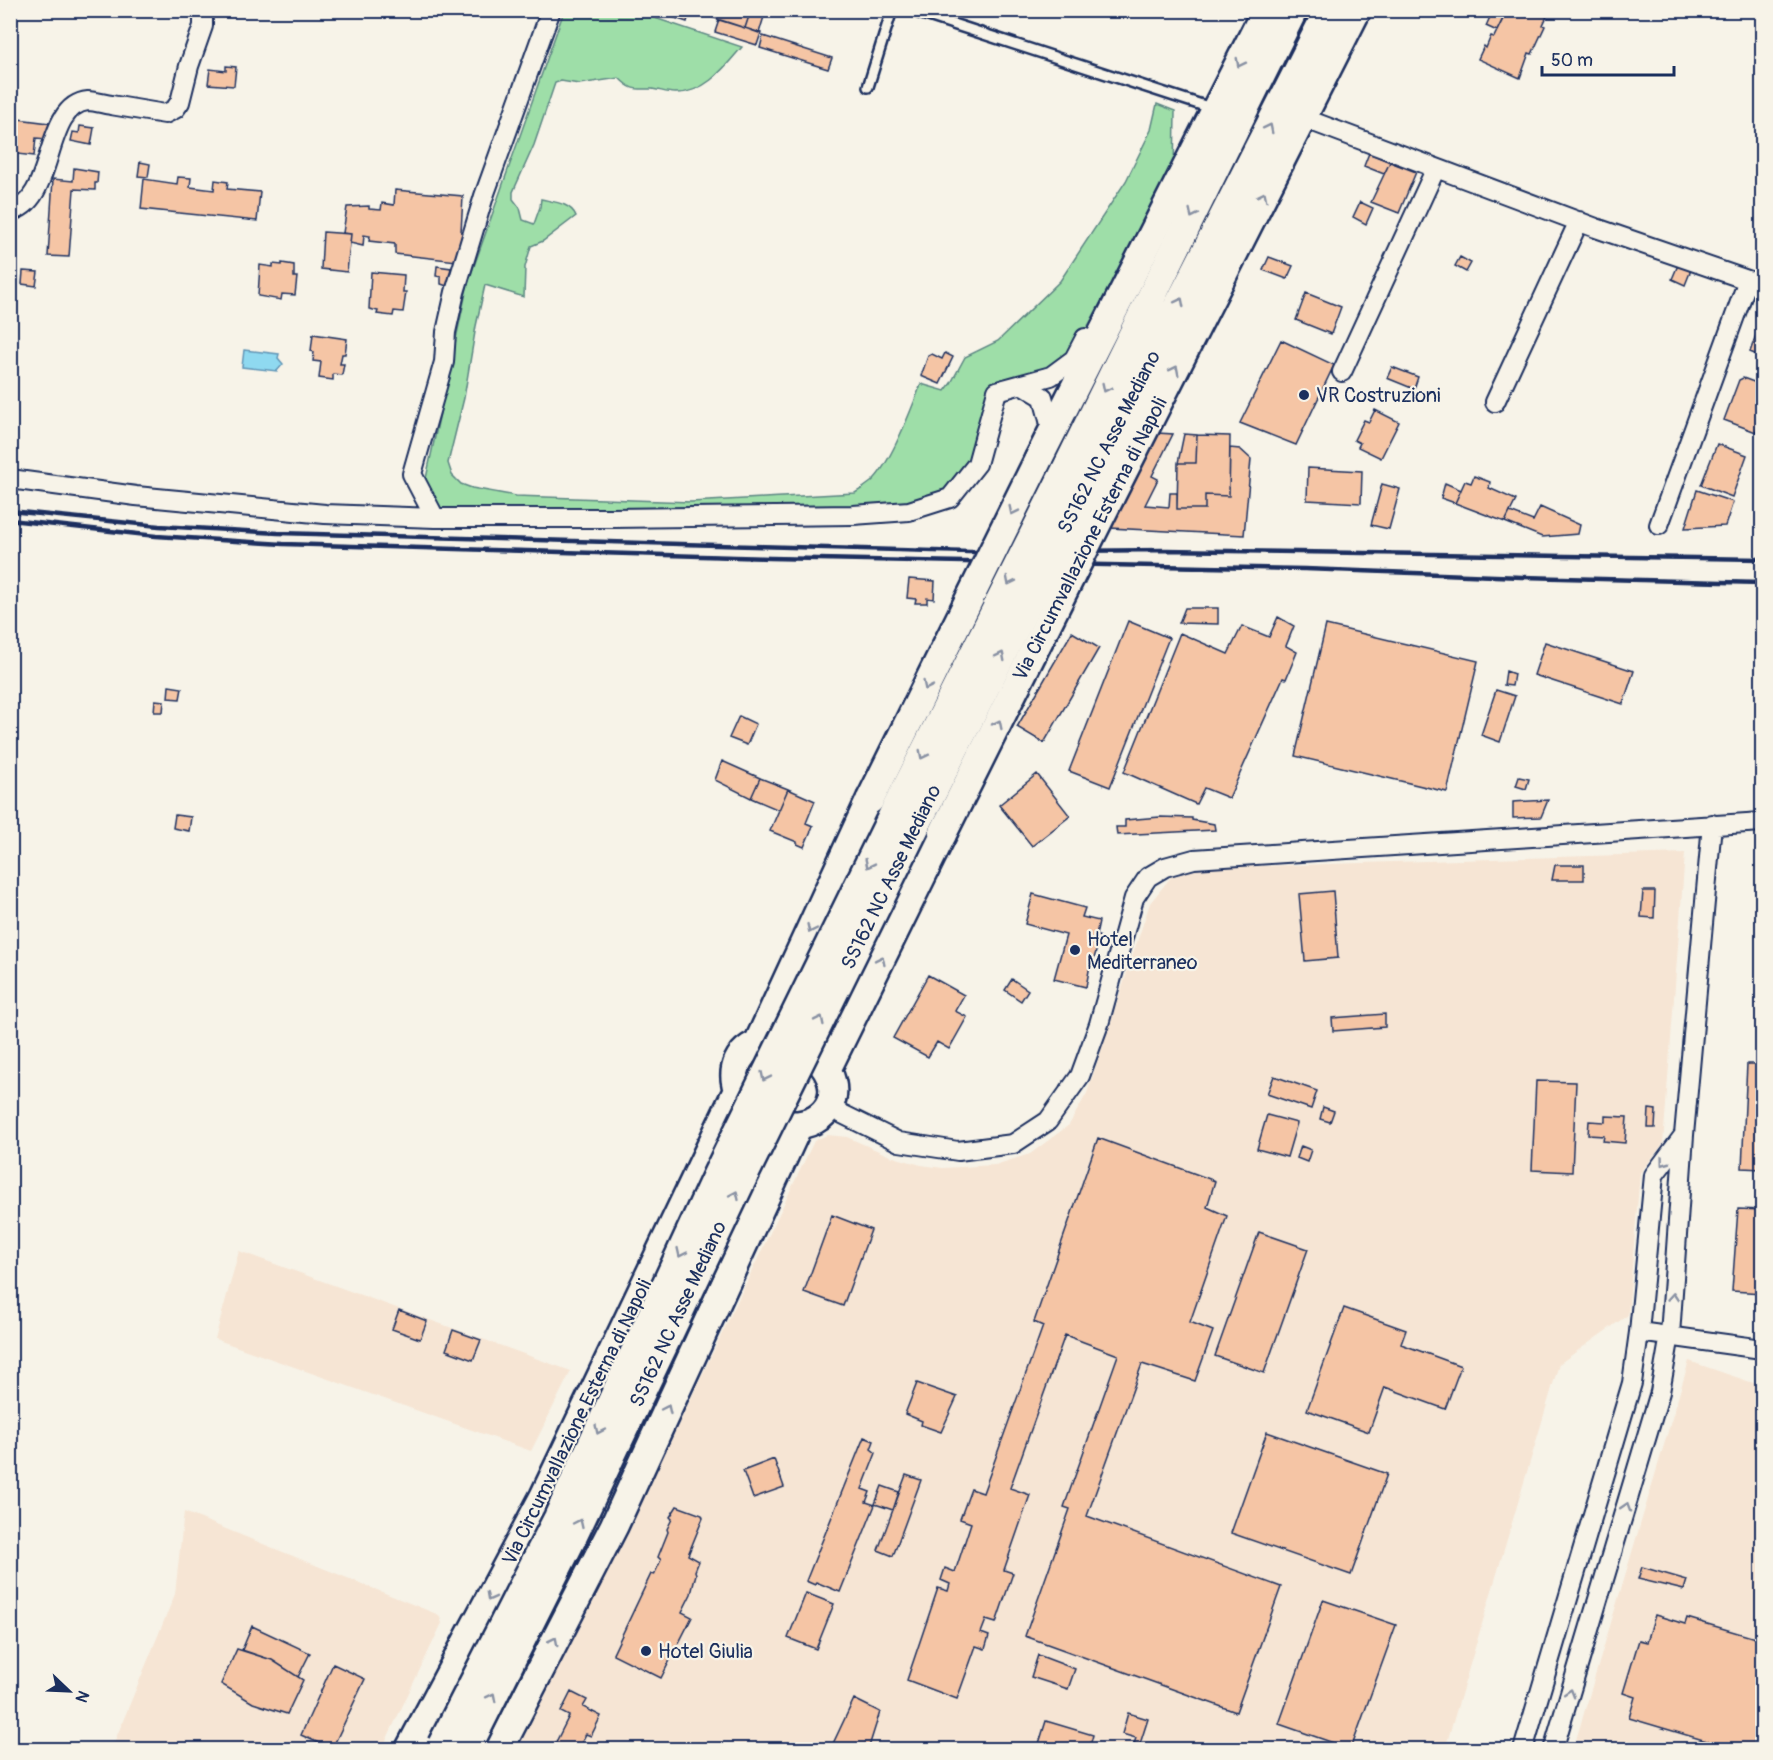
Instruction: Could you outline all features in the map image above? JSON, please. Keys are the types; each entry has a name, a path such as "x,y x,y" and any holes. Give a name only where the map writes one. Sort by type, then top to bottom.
{"highway":[{"name":"SS162 NC Asse Mediano","path":"1087,485 1293,10"},
{"name":"SS162 NC Asse Mediano","path":"449,1748 723,1162 895,811 1087,485 1329,10"}],"main road":[{"name":"Via Circumvallazione Esterna di Napoli","path":"409,1749 544,1496 740,1096 734,1079 738,1062 749,1048 765,1042 870,800 1052,432 1266,10"},
{"name":"Via Circumvallazione Esterna di Napoli","path":"828,1107 833,1092 832,1080 823,1064 944,833 1087,485 1303,118 1357,10"},
{"path":"499,1749 614,1526 793,1126 813,1122 823,1115 828,1107"}],"street":[{"path":"10,211 27,203 35,190 64,115 74,105 88,102 165,114 175,109 180,102 189,66 203,26 203,10"},
{"path":"435,518 412,474 444,362 446,332 455,292 484,196 551,10"},
{"path":"1303,118 1578,221 1755,283 1659,525"},
{"path":"1342,372 1436,168"},
{"path":"1495,402 1578,221"},
{"path":"10,479 136,496 313,513 435,518 719,518 853,515 909,511 950,498 977,464 997,391 1051,376 1074,359 1102,308 1128,282"},
{"path":"1023,385 1043,397 1052,432"},
{"path":"828,1107 899,1142 958,1151 1013,1144 1048,1121 1080,1076 1099,1024 1134,898 1148,878 1166,867 1194,859 1762,822"},
{"path":"1553,1749 1660,1392 1670,1335 1684,1136 1712,824"},
{"path":"1523,1749 1632,1383 1654,1175 1684,1136"},
{"path":"1639,1332 1762,1349"}],"lane":[{"path":"868,87 892,10"},
{"path":"910,10 1216,110"}],"shaded area":[{"path":"1685,853 1663,1144 1640,1173 1628,1315 1559,1364 1445,1749 517,1750 648,1488 814,1141 827,1135 847,1137 890,1156 921,1165 943,1168 995,1165 1030,1154 1069,1125 1087,1093 1150,903 1171,877 1201,868"},
{"path":"239,1251 571,1371 531,1451 215,1339"},
{"path":"1689,1361 1762,1386 1762,1749 1573,1750"},
{"path":"184,1512 439,1615 442,1623 382,1749 111,1750 175,1594"}],"green space":[{"path":"564,11 634,11 742,47 713,78 696,89 686,92 672,93 634,88 619,78 579,84 561,81 555,83 534,145 513,192 513,199 520,208 523,220 534,224 541,199 566,206 576,216 543,241 531,246 525,267 524,297 485,285 464,398 448,463 452,475 461,484 472,488 516,496 691,502 855,493 871,482 886,463 900,436 921,384 945,391 965,357 998,341 1060,281 1126,181 1151,130 1157,104 1175,111 1174,175 1130,260 1107,291 1075,350 1040,375 1011,379 976,451 957,484 937,495 913,504 794,514 442,512 425,483 468,283"}],"water":[{"path":"244,350 279,354 278,358 283,364 277,371 242,367"}],"building":[{"path":"674,10 690,11 687,22 672,17"},
{"path":"690,10 751,10 745,28"},
{"path":"751,10 766,10 759,33 745,28"},
{"path":"1493,10 1506,13 1497,31 1486,26"},
{"path":"1507,10 1552,10 1543,25 1545,26 1532,54 1529,53 1520,78 1478,59 1491,36 1494,37"},
{"path":"719,20 761,33 757,45 715,32"},
{"path":"763,36 832,58 828,69 760,48"},
{"path":"226,66 236,67 234,86 208,84 210,69 226,71"},
{"path":"10,118 49,123 47,139 36,138 34,156 10,153"},
{"path":"80,126 94,128 91,145 71,141 73,132 79,133"},
{"path":"1369,153 1390,162 1384,174 1364,166"},
{"path":"140,162 150,164 148,177 138,176"},
{"path":"1390,162 1416,172 1399,213 1371,202"},
{"path":"74,168 98,172 95,190 74,189 69,257 48,256 53,179 73,181"},
{"path":"178,177 191,178 190,187 214,190 215,180 228,182 227,189 260,192 257,221 141,209 144,179 177,184"},
{"path":"395,190 463,196 461,232 465,232 464,245 459,245 457,261 395,254 395,244 369,241 370,236 364,235 363,246 350,243 351,234 343,233 347,207 369,206 369,209 381,210 382,203 394,205"},
{"path":"1360,202 1373,208 1366,224 1353,217"},
{"path":"323,232 351,234 347,272 321,269"},
{"path":"1269,257 1293,266 1287,279 1263,270"},
{"path":"1460,257 1471,263 1466,272 1455,266"},
{"path":"282,263 294,265 294,277 297,277 295,295 282,294 281,300 258,296 260,265 273,267 273,264 282,265"},
{"path":"1678,265 1691,270 1685,285 1672,279"},
{"path":"437,266 451,268 447,286 441,284 441,277 436,276"},
{"path":"23,271 38,272 36,286 22,284"},
{"path":"371,272 404,275 403,292 406,292 403,312 394,311 393,316 377,314 378,311 369,309"},
{"path":"1306,293 1341,307 1331,334 1296,320"},
{"path":"1762,330 1762,357 1750,352 1757,332 1761,333"},
{"path":"313,334 347,339 345,354 342,354 340,364 344,364 342,375 333,374 333,380 319,378 321,362 313,361 314,352 311,351"},
{"path":"1281,340 1334,365 1296,445 1240,423"},
{"path":"945,353 953,357 940,384 921,376 928,356 932,354 942,359"},
{"path":"1392,367 1418,377 1414,389 1387,378"},
{"path":"1743,378 1762,385 1762,415 1756,432 1724,420 1739,380"},
{"path":"1375,410 1399,422 1381,458 1358,447 1360,443 1354,440 1364,420 1369,422"},
{"path":"1157,433 1173,434 1152,476 1158,479 1145,505 1169,507 1170,493 1177,493 1177,509 1205,509 1205,495 1229,496 1230,448 1240,449 1251,459 1244,535 1110,528"},
{"path":"1184,434 1197,435 1196,463 1178,463"},
{"path":"1197,435 1230,436 1229,496 1205,495 1205,509 1177,509 1178,463 1196,463"},
{"path":"1717,444 1747,455 1732,497 1701,485"},
{"path":"1308,468 1362,471 1361,503 1307,500"},
{"path":"1474,476 1490,482 1489,488 1516,500 1505,522 1455,503 1465,481 1471,483"},
{"path":"1445,483 1461,490 1455,503 1441,498"},
{"path":"1382,484 1400,489 1389,529 1371,525"},
{"path":"1697,490 1733,502 1725,526 1685,528"},
{"path":"1540,507 1580,525 1578,534 1542,537 1505,522 1510,512 1533,521"},
{"path":"909,579 935,581 934,599 927,598 927,603 915,603 916,599 907,598"},
{"path":"1185,608 1218,608 1218,624 1179,623"},
{"path":"1278,617 1294,626 1286,646 1297,652 1229,798 1204,788 1196,804 1124,772 1180,633 1228,654 1242,626 1269,637"},
{"path":"1128,621 1169,638 1110,787 1069,771"},
{"path":"1326,625 1478,661 1447,792 1295,756"},
{"path":"1072,632 1099,648 1044,743 1017,727"},
{"path":"1545,642 1634,671 1623,704 1534,675"},
{"path":"1506,671 1514,674 1512,686 1504,685"},
{"path":"169,686 182,688 180,699 168,698"},
{"path":"1496,690 1515,696 1500,742 1481,735"},
{"path":"155,700 164,701 163,712 154,712"},
{"path":"739,716 756,724 747,745 729,738"},
{"path":"722,761 760,778 751,798 715,780"},
{"path":"1037,774 1070,816 1032,846 999,805"},
{"path":"1519,777 1529,779 1526,789 1516,786"},
{"path":"760,778 788,789 779,810 751,798"},
{"path":"788,789 815,801 806,823 813,826 804,847 770,831"},
{"path":"1548,800 1541,817 1513,818 1513,802"},
{"path":"175,815 191,817 189,831 173,828"},
{"path":"1160,817 1192,818 1192,820 1214,824 1215,830 1117,835 1116,827 1125,827 1125,820"},
{"path":"1555,865 1584,865 1584,880 1552,880"},
{"path":"1333,891 1338,958 1305,961 1299,894"},
{"path":"1643,891 1655,891 1654,918 1641,917"},
{"path":"1033,894 1085,908 1082,917 1099,921 1096,935 1100,937 1092,966 1090,965 1086,987 1054,979 1066,935 1025,924"},
{"path":"928,975 964,995 955,1011 967,1017 949,1049 937,1042 928,1057 893,1038"},
{"path":"1012,979 1028,990 1021,1001 1005,990"},
{"path":"1385,1014 1385,1027 1333,1031 1332,1018"},
{"path":"1747,1064 1762,1064 1762,1169 1742,1168"},
{"path":"1274,1076 1317,1091 1311,1109 1267,1094"},
{"path":"1536,1081 1576,1082 1572,1172 1532,1170"},
{"path":"1323,1107 1334,1111 1330,1122 1320,1119"},
{"path":"1649,1109 1656,1110 1655,1128 1648,1128"},
{"path":"1267,1115 1297,1123 1287,1157 1257,1149"},
{"path":"1605,1116 1627,1117 1625,1143 1603,1141 1604,1136 1588,1135 1589,1121 1605,1122"},
{"path":"1098,1138 1215,1181 1207,1207 1227,1216 1190,1322 1213,1331 1195,1381 1142,1364 1087,1516 1281,1587 1236,1712 1025,1636 1070,1509 1064,1507 1118,1355 1065,1335 1010,1488 1030,1495 1004,1570 1013,1573 996,1623 986,1620 981,1633 989,1636 985,1649 976,1646 957,1699 907,1680 938,1588 948,1591 950,1584 941,1580 945,1568 955,1572 971,1523 960,1519 971,1489 983,1493 1043,1326 1034,1322"},
{"path":"1301,1146 1311,1150 1307,1162 1297,1158"},
{"path":"1738,1209 1762,1210 1762,1293 1732,1291"},
{"path":"832,1215 871,1230 843,1306 804,1292"},
{"path":"1259,1232 1308,1249 1264,1373 1215,1356"},
{"path":"1344,1308 1406,1330 1401,1344 1461,1366 1445,1409 1385,1387 1369,1432 1307,1410"},
{"path":"399,1310 427,1321 420,1339 392,1329"},
{"path":"453,1330 481,1340 473,1360 446,1350"},
{"path":"917,1383 957,1397 941,1432 921,1425 922,1421 905,1414"},
{"path":"1267,1432 1387,1474 1351,1575 1231,1533"},
{"path":"864,1437 874,1441 871,1449 876,1453 862,1489 870,1492 866,1502 875,1505 840,1592 816,1582 815,1585 806,1581"},
{"path":"774,1459 784,1487 753,1498 743,1471"},
{"path":"906,1475 921,1480 893,1556 878,1550"},
{"path":"882,1486 899,1492 893,1510 875,1504"},
{"path":"677,1506 702,1515 703,1518 688,1555 699,1561 691,1594 682,1612 692,1617 661,1678 613,1654 651,1574 654,1575 661,1560 658,1557 672,1519 670,1517"},
{"path":"1642,1567 1687,1580 1684,1590 1638,1579"},
{"path":"806,1593 834,1604 816,1649 788,1638"},
{"path":"1323,1600 1396,1625 1351,1749 1279,1724"},
{"path":"1655,1615 1685,1624 1687,1618 1762,1640 1761,1750 1737,1750 1629,1718 1635,1697 1623,1693 1639,1640 1647,1642"},
{"path":"252,1626 310,1653 298,1677 272,1660 242,1650"},
{"path":"237,1649 272,1660 303,1680 287,1714 253,1703 221,1684"},
{"path":"1038,1655 1075,1669 1068,1689 1031,1677"},
{"path":"333,1664 365,1679 332,1749 301,1735"},
{"path":"571,1692 587,1700 583,1707 601,1716 591,1736 586,1734 580,1746 587,1750 552,1750 569,1716 561,1712"},
{"path":"854,1699 880,1712 868,1750 830,1750"},
{"path":"1128,1713 1148,1719 1138,1750 1132,1750 1136,1738 1122,1734"},
{"path":"1046,1721 1093,1735 1089,1750 1037,1750"}],"railway":[{"path":"10,511 159,526 278,533 970,552 1165,550 1762,559"},
{"path":"10,520 156,536 283,544 770,558 1305,569 1762,583"}],"place":[{"name":"VR Costruzioni","path":"1304,395"},
{"name":"Hotel Mediterraneo","path":"1075,950"},
{"name":"Hotel Giulia","path":"646,1651"}]}
